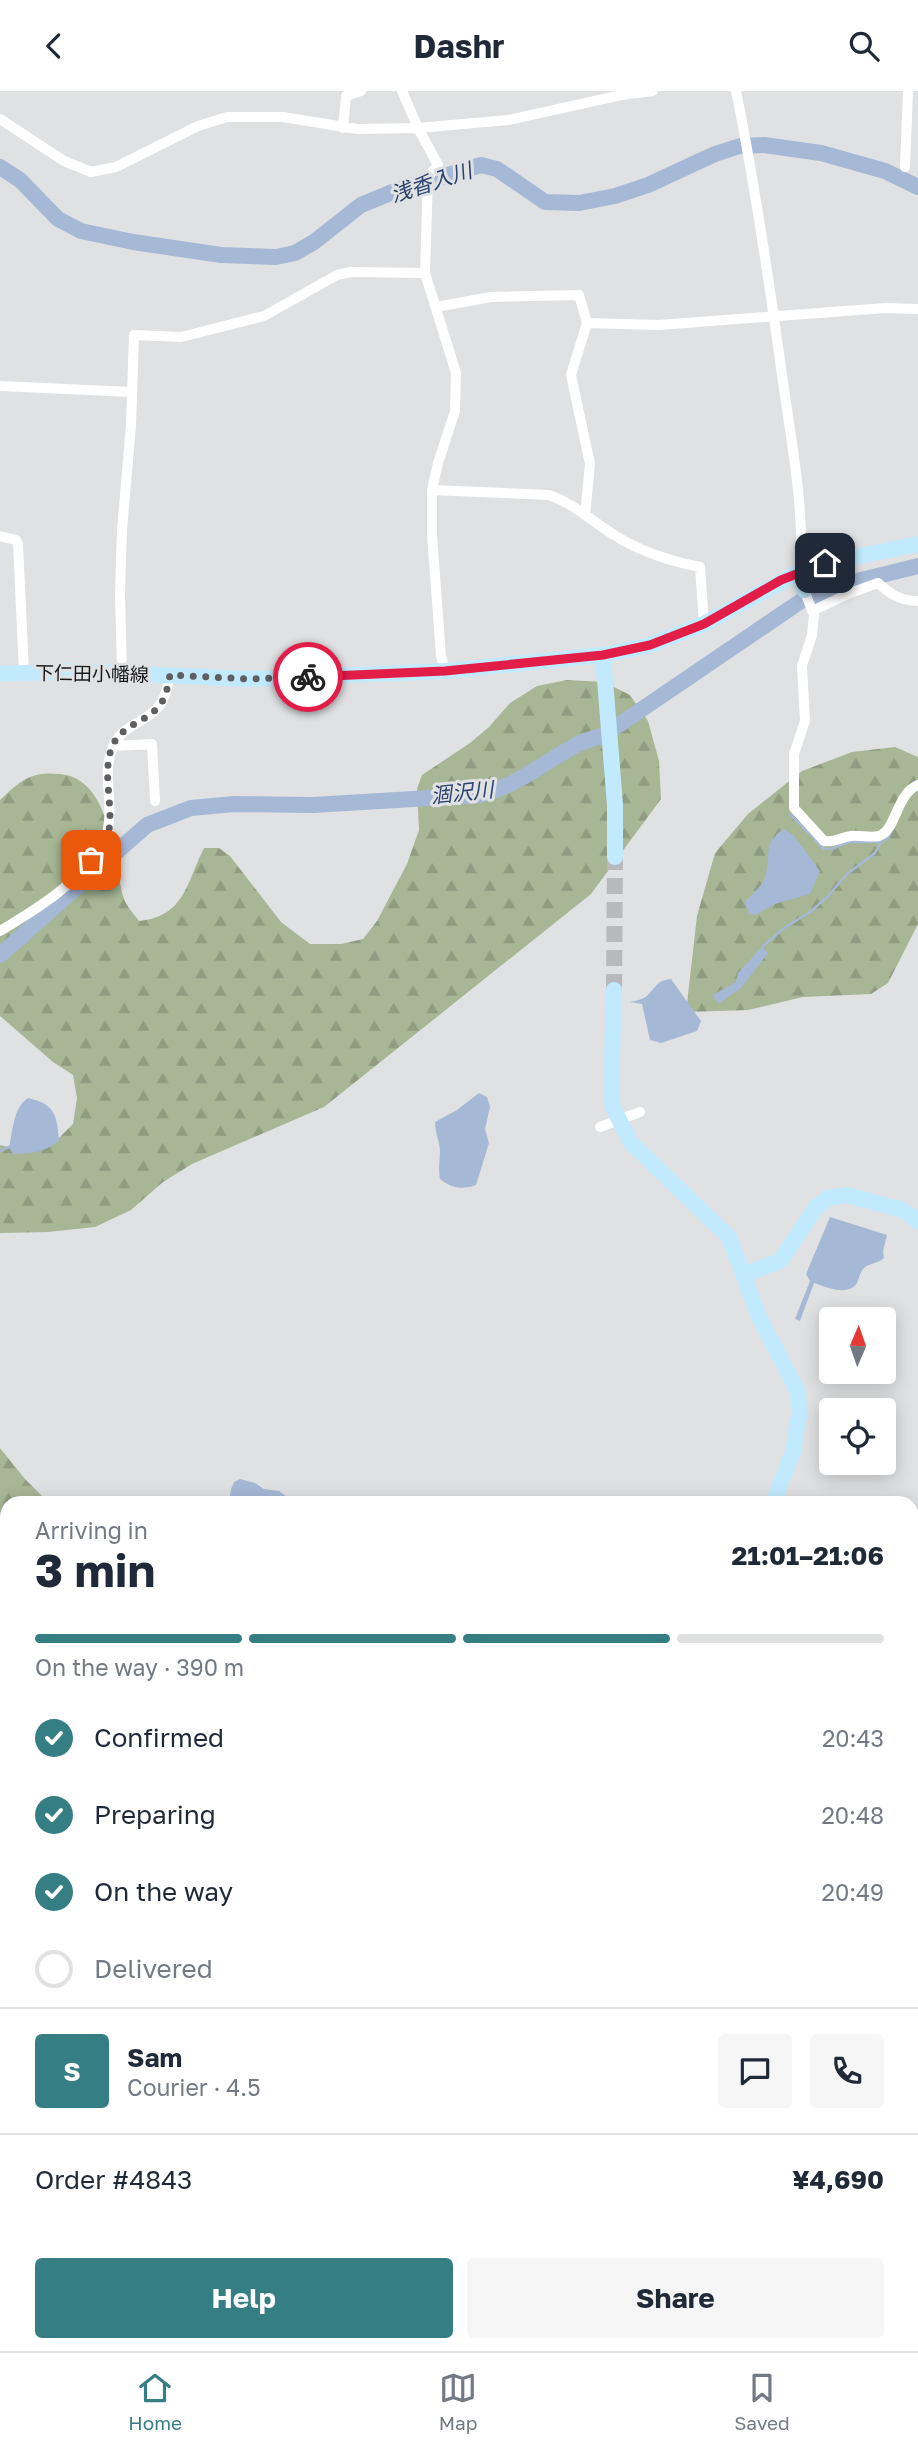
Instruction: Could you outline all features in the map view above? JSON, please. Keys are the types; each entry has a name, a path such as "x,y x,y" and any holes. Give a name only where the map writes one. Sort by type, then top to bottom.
{"street":[{"path":"343,128 346,96 361,91"},
{"path":"402,91 438,165 428,177 425,273 456,373 455,411 432,490 432,535 441,656 445,671"},
{"path":"0,119 64,160 91,173 116,167 198,126 228,117 283,117 343,128 418,128 508,120 621,95 653,91"},
{"path":"736,91 774,317 803,530 801,571 814,615 812,635 802,666 805,721 794,754 794,809 824,841 832,842 851,836 877,837 885,833 905,794 918,785"},
{"path":"905,167 908,91"},
{"path":"122,673 122,530 134,335 181,337 264,316 337,275 351,272 425,273"},
{"path":"436,307 491,297 579,295 587,323 571,375 590,464 585,515"},
{"path":"587,323 659,325 885,307 918,309"},
{"path":"0,386 132,392"},
{"path":"432,490 549,495 562,500 615,536 651,555 700,567 704,624"},
{"path":"0,536 16,540 19,544 24,672"},
{"name":"下仁田小幡線","path":"1,676 24,672 122,673 249,679 445,671 603,655 650,645 704,624 801,571 825,563 918,544"},
{"path":"808,602 850,593 878,583 891,595 908,601 918,601"},
{"path":"603,655 615,805 615,857"},
{"path":"0,931 38,908 76,876 105,845 109,820 107,769 113,746 128,727 148,716 160,705 170,675"},
{"path":"113,746 152,744 155,801"},
{"path":"614,990 611,1095 613,1107 629,1142 729,1237 759,1317 799,1392 799,1415 793,1452 776,1496"},
{"path":"600,1127 640,1112"},
{"path":"743,1275 780,1261 816,1206 828,1198 847,1195 903,1210 918,1222"}],"green space":[{"path":"567,680 604,682 630,695 648,721 659,761 661,799 591,894 324,1107 192,1164 163,1182 131,1210 95,1227 0,1233 0,1145 28,1152 52,1145 73,1124 77,1098 73,1075 53,1062 0,1016 0,800 27,778 50,773 77,779 90,790 107,824 124,899 139,921 166,913 175,905 188,886 204,848 219,848 230,856 281,922 310,944 341,944 363,939 377,921 407,864 419,830 417,789 422,775 470,743 489,727 510,703 537,686"},
{"path":"895,747 918,757 918,924 888,983 871,994 803,997 748,1010 686,1012 697,916 715,853 748,814 802,771 852,752"},
{"path":"0,1448 42,1496 0,1496"}],"water":[{"path":"784,829 793,835 820,871 810,894 775,904 756,915 749,914 745,902 764,880 769,846"},
{"path":"762,947 768,953 741,988 718,1004 713,995 736,982 738,973"},
{"path":"671,979 701,1021 697,1031 661,1043 650,1040 642,1004 630,1002 645,997 660,982"},
{"path":"479,1093 487,1097 490,1107 485,1129 489,1143 476,1185 461,1188 452,1186 440,1179 440,1150 435,1122"},
{"path":"28,1098 44,1104 53,1112 59,1141 37,1152 13,1154 9,1147 14,1120 19,1108"},
{"path":"830,1217 887,1235 884,1258 864,1268 857,1283 848,1289 837,1290 814,1283 800,1321 795,1319 810,1281 806,1274"},
{"path":"240,1479 255,1483 286,1496 230,1496 234,1482"}],"waterway":[{"name":"浅香入川","path":"0,167 20,180 58,219 81,231 221,255 276,257 295,253 314,242 361,205 395,191 481,165 497,169 545,202 579,203 615,196 648,185 715,154 740,146 764,145 821,153 885,171 918,187"},
{"name":"涸沢川","path":"0,955 147,825 191,808 234,804 313,805 480,795 493,791 518,780 578,744 604,735 801,601 849,583 918,566"},
{"path":"791,815 824,849 849,842 880,842"},
{"path":"762,947 827,897 847,874 875,853 891,832"},
{"path":"0,1151 9,1147"}],"tunnel":[{"path":"614,990 615,857"}],"way so far":[{"path":"91,860 105,845 109,820 107,769 113,746 128,727 148,716 160,705 170,675 249,679 308,677"}],"route":[{"path":"308,677 445,671 603,655 650,645 704,624 781,580 825,563"}]}
